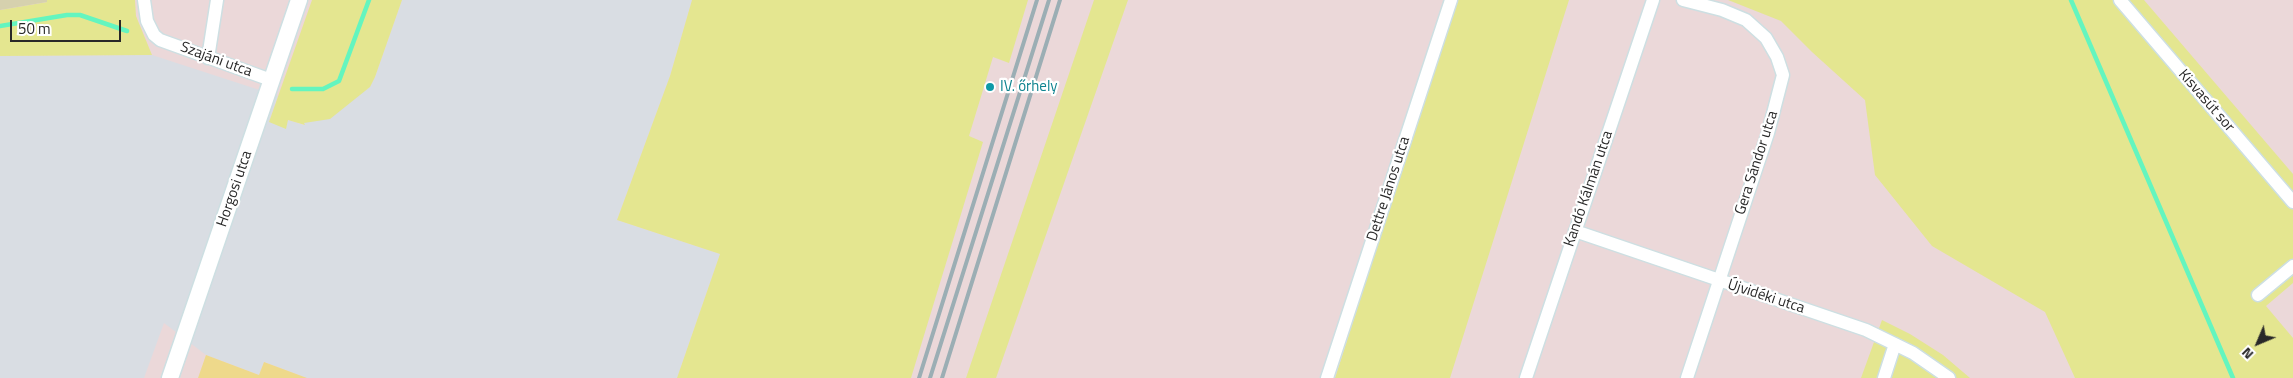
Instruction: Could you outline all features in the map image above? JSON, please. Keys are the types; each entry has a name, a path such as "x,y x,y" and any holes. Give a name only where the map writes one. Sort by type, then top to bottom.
{"street":[{"name":"Szajáni utca","path":"144,0 147,21 154,36 160,40 271,80"},
{"path":"208,58 217,0"},
{"name":"Horgosi utca","path":"170,378 299,0"},
{"name":"Dettre János utca","path":"1328,378 1451,0"},
{"name":"Kandó Kálmán utca","path":"1526,378 1653,0"},
{"name":"Gera Sándor utca","path":"1683,0 1722,10 1746,20 1766,38 1777,58 1783,75 1768,133 1687,378"},
{"name":"Kisvasút sor","path":"2120,0 2293,202"},
{"name":"Újvidéki utca","path":"1575,231 1719,282 1866,330 1930,363 1949,378"},
{"path":"2258,295 2293,266"},
{"path":"1884,378 1895,344"}],"shaded area":[{"path":"0,0 47,0 47,2 0,10"},
{"path":"402,0 692,0 670,76 617,220 720,254 677,378 307,378 264,362 259,375 206,355 164,323 144,378 0,378 0,56 152,55 278,96 269,122 288,120 304,125 304,123 370,87"},
{"path":"206,355 259,375 264,362 307,378 198,378"}],"green space":[{"path":"47,0 135,0 136,16 152,55 0,56 0,10 47,2"},
{"path":"312,0 402,0 370,87 330,119 304,123 305,125 288,120 286,129 269,122"},
{"path":"692,0 1028,0 1009,63 993,57 969,136 983,142 911,378 677,378 720,254 617,220 670,76"},
{"path":"1094,0 1128,0 996,378 966,378"},
{"path":"1456,0 1569,0 1450,378 1335,378"},
{"path":"1728,0 2144,0 2293,174 2293,283 2266,306 2293,338 2293,378 2075,378 2045,312 1932,246 1875,175 1865,100 1781,21"},
{"path":"1882,320 1910,334 1943,355 1970,378 1861,378"}],"waterway":[{"path":"292,89 323,89 339,81 369,0"},
{"path":"2071,0 2233,378"},
{"path":"0,26 67,15 80,15 127,31"}],"railway":[{"path":"919,378 1037,0"},
{"path":"930,378 1049,0"},
{"path":"942,378 1060,0"}],"place":[{"name":"IV. őrhely","path":"990,87"}]}
